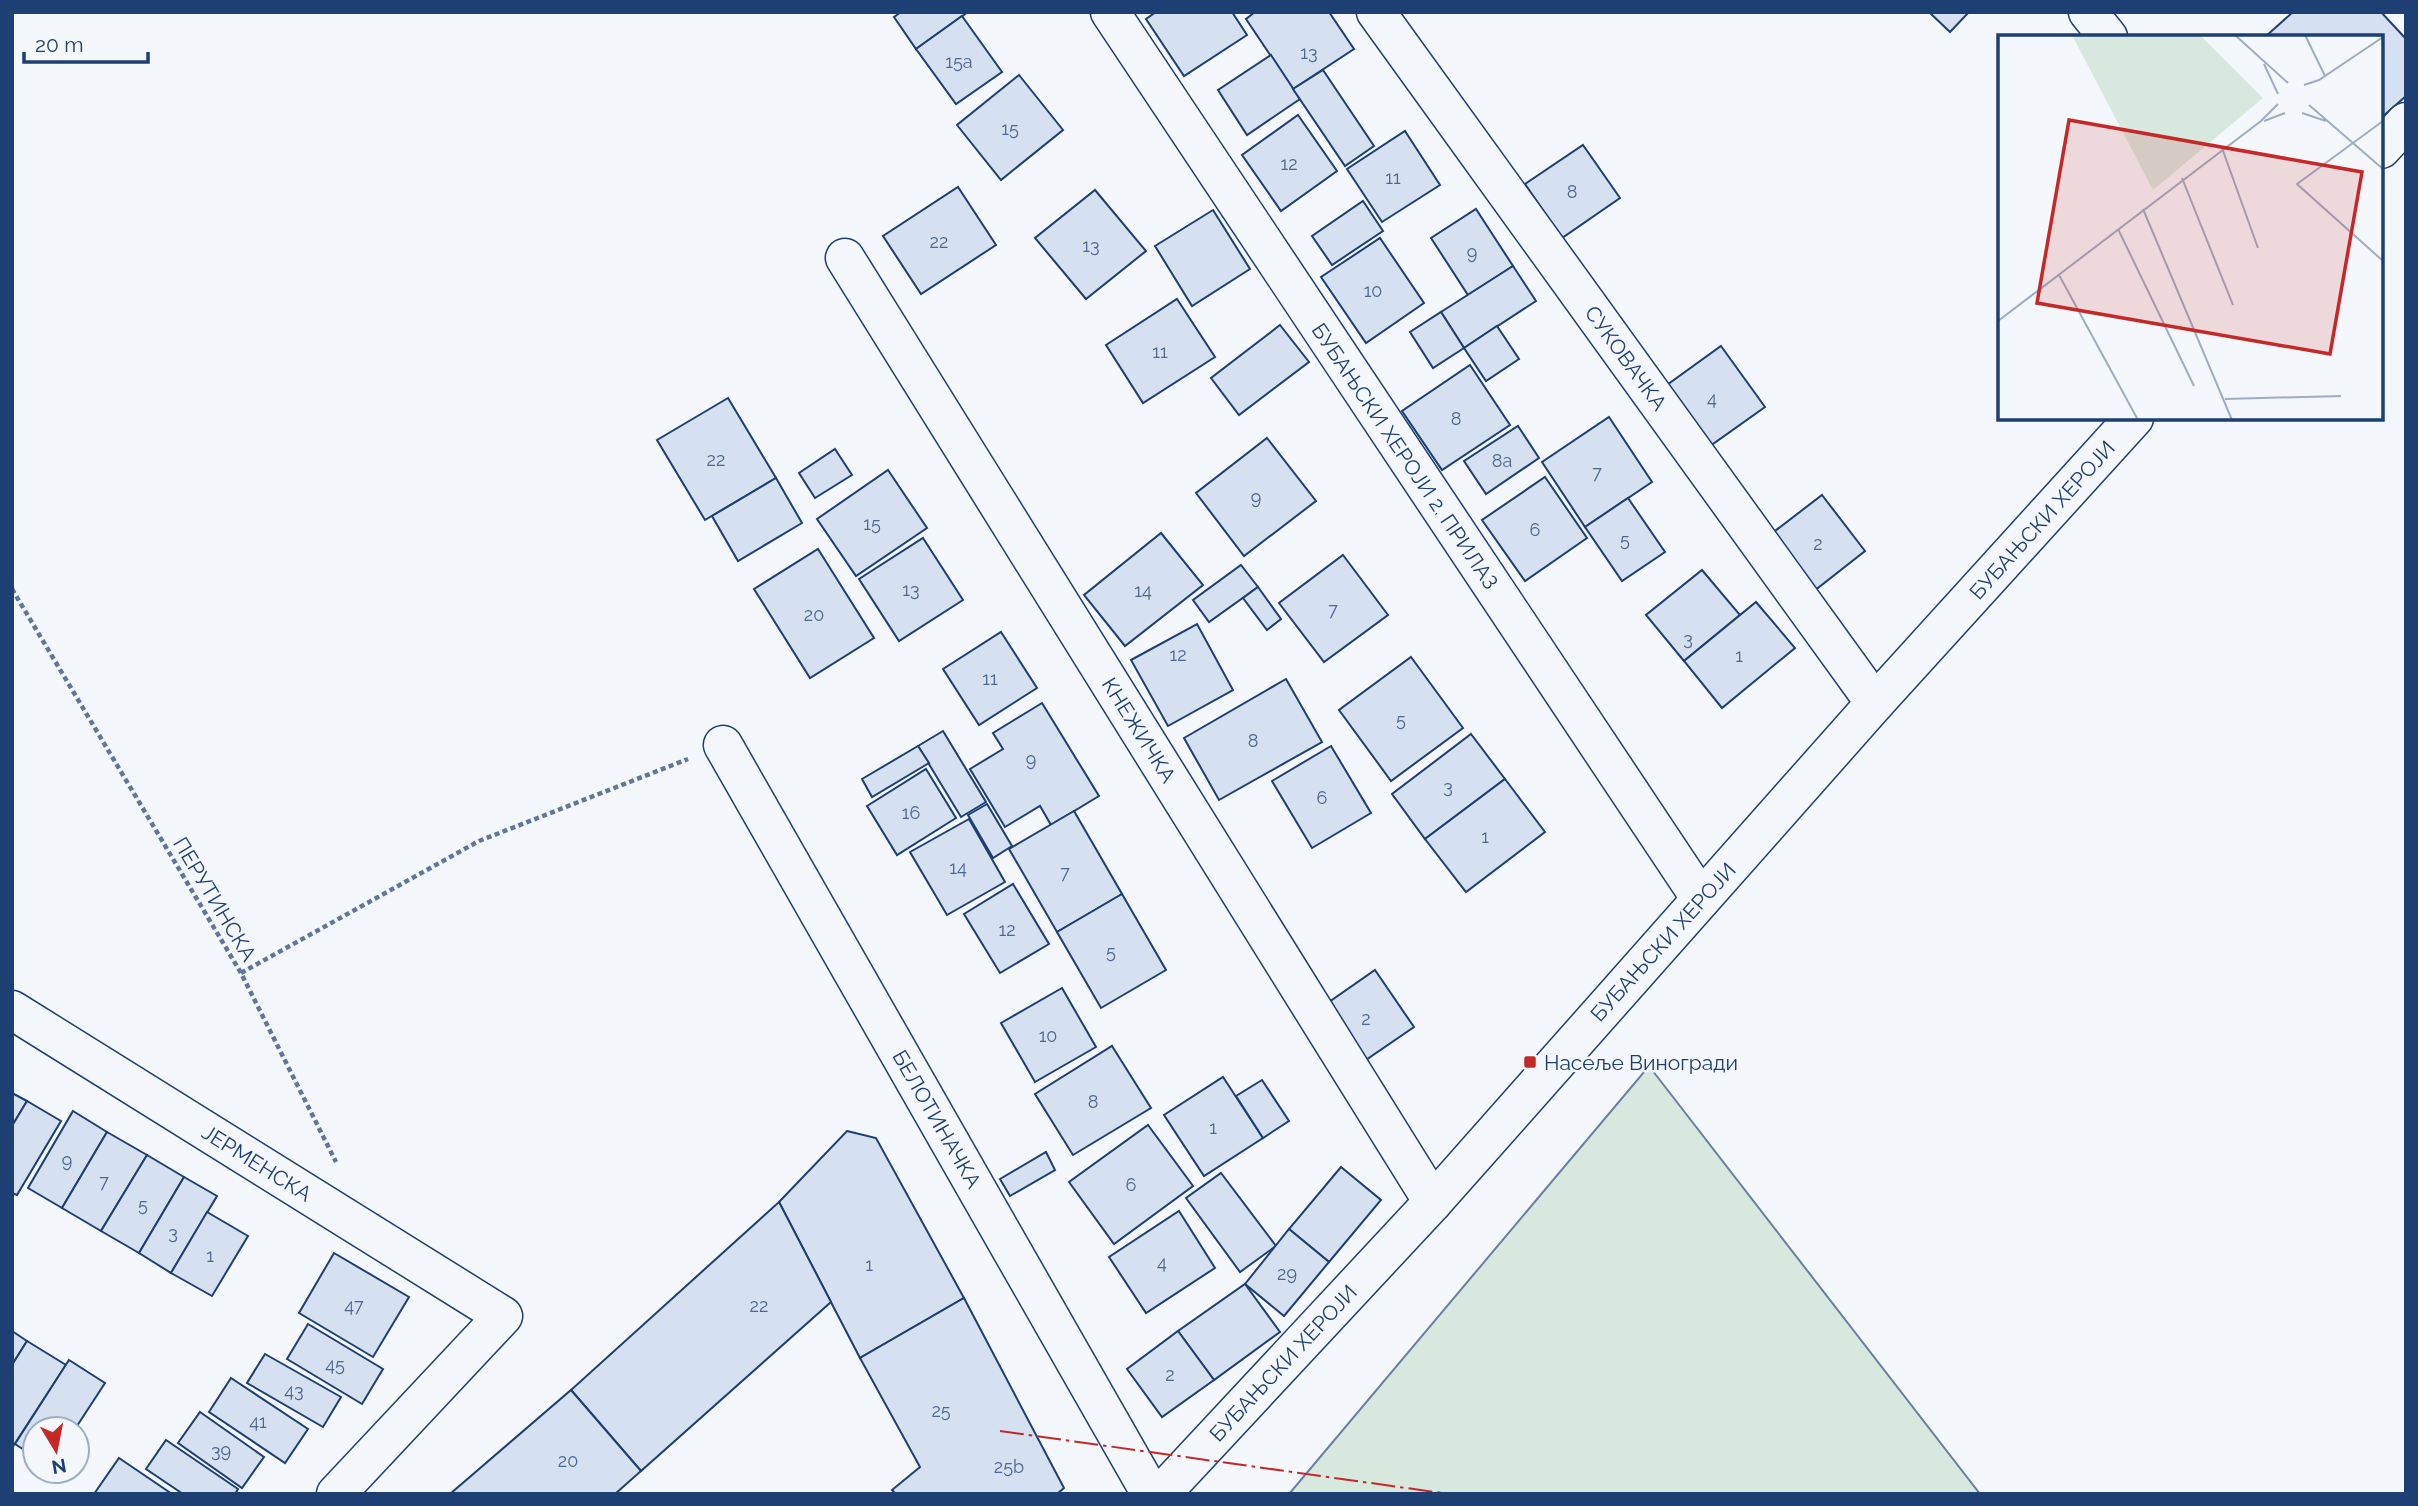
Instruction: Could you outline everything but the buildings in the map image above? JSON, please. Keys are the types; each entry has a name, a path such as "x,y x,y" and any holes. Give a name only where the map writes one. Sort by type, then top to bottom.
{"street":[{"name":"БУБАЊСКИ ХЕРОЈИ 2. ПРИЛАЗ","path":"1110,12 1701,899"},
{"name":"СУКОВАЧКА","path":"1376,12 1875,703"},
{"path":"2088,12 2106,35"},
{"path":"2383,147 2406,122"},
{"name":"КНЕЖИЧКА","path":"845,258 1433,1202"},
{"name":"БУБАЊСКИ ХЕРОЈИ","path":"1161,1494 1433,1202 1875,703 2132,420"},
{"name":"БЕЛОТИНАЧКА","path":"723,745 1151,1494"},
{"name":"ЈЕРМЕНСКА","path":"12,1010 503,1316 336,1494"}],"path":[{"name":"ПЕРУТИНСКА","path":"12,589 241,973 341,1173"},
{"path":"241,973 479,841 723,745"}],"shaded area":[{"path":"1649,1066 1980,1494 1289,1494"}],"power":[{"path":"1000,1431 1449,1494"}],"place":[{"name":"Насеље Виногради","path":"1530,1062"}]}
